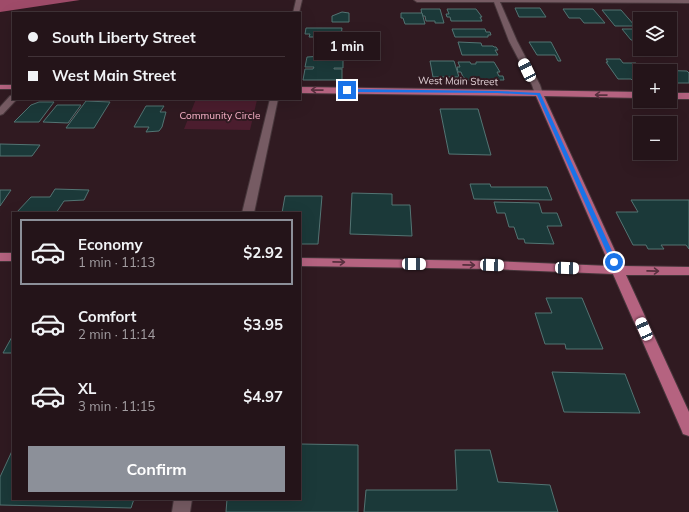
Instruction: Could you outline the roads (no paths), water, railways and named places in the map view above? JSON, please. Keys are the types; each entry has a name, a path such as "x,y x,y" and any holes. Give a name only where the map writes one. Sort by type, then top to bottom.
{"main road":[{"path":"0,87 12,88"},
{"name":"West Main Street","path":"301,90 633,95"},
{"path":"539,94 689,429"},
{"path":"677,96 689,96"},
{"path":"0,257 12,257"},
{"path":"301,262 492,265 689,271"}],"street":[{"path":"296,12 299,0"},
{"path":"417,0 689,1"},
{"path":"496,0 539,94"},
{"path":"0,112 12,99"},
{"path":"248,212 274,100"},
{"path":"180,512 183,500"}],"park label":[{"name":"Community Circle","path":"220,115"}]}
